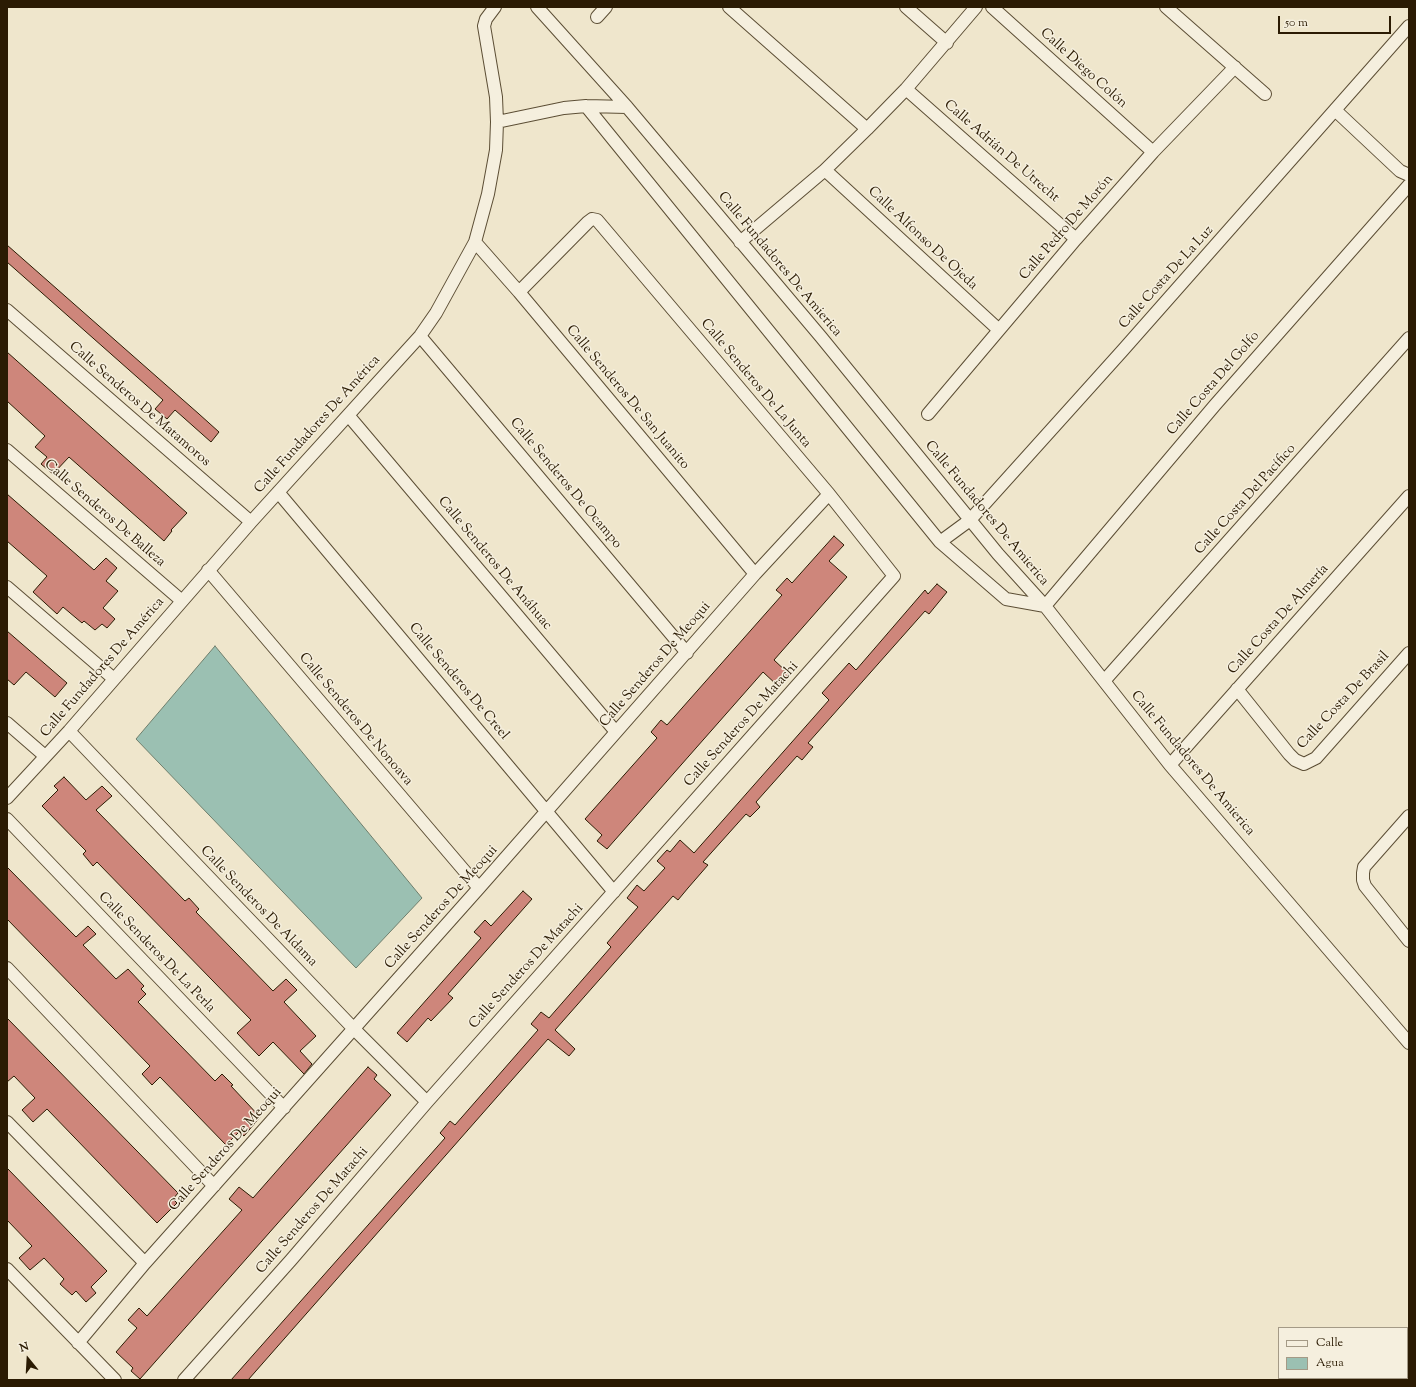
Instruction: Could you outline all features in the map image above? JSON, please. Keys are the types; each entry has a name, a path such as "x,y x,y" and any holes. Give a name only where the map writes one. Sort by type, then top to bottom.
{"street":[{"name":"Calle Fundadores De América","path":"7,798 114,679 208,570 420,336 436,313 475,242 488,194 496,150 497,122 496,97 484,31 486,20 495,7"},
{"name":"Calle Fundadores De Amierica","path":"537,7 627,107 820,337 998,554 1045,606 1170,765 1409,1043"},
{"path":"597,17 606,7"},
{"path":"729,7 867,129"},
{"path":"906,7 947,43"},
{"path":"740,242 825,170 867,129 947,43 976,7"},
{"name":"Calle Diego Colón","path":"992,7 1154,152"},
{"path":"1166,7 1266,94"},
{"name":"Calle Costa De La Luz","path":"940,542 970,520 1409,26"},
{"name":"Calle Pedro De Morón","path":"928,414 1076,239 1154,152 1234,67"},
{"name":"Calle Adrián De Utrecht","path":"906,88 1076,239"},
{"path":"497,122 564,108 586,106 627,107"},
{"path":"586,106 940,542 1006,599 1045,606"},
{"path":"1335,110 1407,181"},
{"name":"Calle Alfonso De Ojeda","path":"825,170 999,330"},
{"name":"Calle Costa Del Golfo","path":"1045,606 1407,181"},
{"name":"Calle Senderos De La Junta","path":"519,292 588,222 595,219 829,494 894,576"},
{"name":"Calle Senderos De San Juanito","path":"475,242 519,292 755,574"},
{"name":"Calle Senderos De Matamoros","path":"7,310 251,522"},
{"name":"Calle Senderos De Ocampo","path":"420,336 687,653"},
{"name":"Calle Costa Del Pacífico","path":"1104,681 1409,338"},
{"name":"Calle Senderos De Anáhuac","path":"348,415 616,732"},
{"name":"Calle Senderos De Balleza","path":"7,450 182,601"},
{"name":"Calle Senderos De Creel","path":"278,492 614,892"},
{"name":"Calle Senderos De Meoqui","path":"78,1343 145,1263 480,888 755,574 829,494"},
{"name":"Calle Costa De Almería","path":"1170,765 1409,496"},
{"name":"Calle Senderos De Nonoava","path":"208,570 480,888"},
{"name":"Calle Senderos De Matachi","path":"184,1380 291,1260 427,1102 894,576"},
{"path":"7,587 114,679"},
{"name":"Calle Costa De Brasil","path":"1237,689 1289,754 1295,760 1304,764 1316,758 1409,653"},
{"path":"7,723 45,756"},
{"name":"Calle Senderos De Aldama","path":"69,730 354,1029 427,1102"},
{"path":"1409,816 1364,867 1363,880 1365,886 1409,941"},
{"name":"Calle Senderos De La Perla","path":"7,819 284,1108"},
{"path":"7,968 214,1186"},
{"path":"7,1122 145,1263"},
{"path":"7,1269 115,1380"}],"water":[{"path":"215,646 422,898 356,968 136,739"}],"building":[{"path":"7,245 219,432 211,442 175,410 167,419 155,409 163,400 7,262"},
{"path":"7,352 187,513 171,530 172,531 164,541 69,457 53,474 41,464 47,457 35,447 45,436 7,401"},
{"path":"7,494 94,570 106,558 117,568 106,581 118,591 103,608 115,619 107,628 102,624 95,630 84,621 82,623 63,607 57,614 33,592 47,576 7,541"},
{"path":"834,536 844,545 829,561 847,577 774,660 789,674 778,686 763,672 607,849 597,841 602,835 585,819 657,738 651,732 661,720 667,725 782,595 776,590 787,578 792,583"},
{"path":"937,584 947,592 929,614 925,611 808,743 813,747 802,760 797,756 756,802 760,807 750,817 746,814 703,862 708,865 678,900 673,896 555,1030 575,1049 569,1056 548,1039 248,1380 231,1380 445,1138 440,1133 450,1121 455,1125 538,1030 531,1024 541,1012 549,1018 611,947 607,943 638,907 627,898 637,885 644,891 665,868 657,861 667,850 670,852 680,840 694,853 829,700 822,693 849,663 856,670 925,590 928,594"},
{"path":"7,631 67,683 55,697 26,672 14,685 7,679"},
{"path":"64,777 86,800 102,786 112,796 96,810 185,901 189,898 199,909 196,912 273,991 286,979 297,990 284,1002 316,1036 300,1051 312,1064 304,1074 273,1042 259,1056 237,1033 251,1020 97,862 93,866 83,854 86,851 42,806 58,790 54,786"},
{"path":"7,867 76,937 88,926 96,934 83,945 116,979 128,969 144,986 141,989 146,994 138,1002 215,1081 222,1074 233,1085 231,1086 260,1117 244,1136 239,1132 226,1145 160,1077 152,1085 142,1074 150,1066 7,919"},
{"path":"523,891 532,899 448,994 453,998 431,1021 428,1018 407,1042 397,1033 481,938 474,932 485,920 491,926"},
{"path":"7,1018 178,1193 173,1199 177,1203 157,1223 47,1109 33,1122 22,1110 35,1098 14,1076 7,1082"},
{"path":"368,1067 377,1075 374,1079 391,1095 140,1379 131,1371 133,1368 116,1352 137,1328 128,1320 139,1308 147,1316 242,1210 229,1199 239,1187 253,1198"},
{"path":"7,1168 107,1271 91,1287 96,1293 86,1302 76,1291 72,1295 60,1284 64,1279 44,1258 30,1270 19,1258 32,1246 7,1220"}]}
